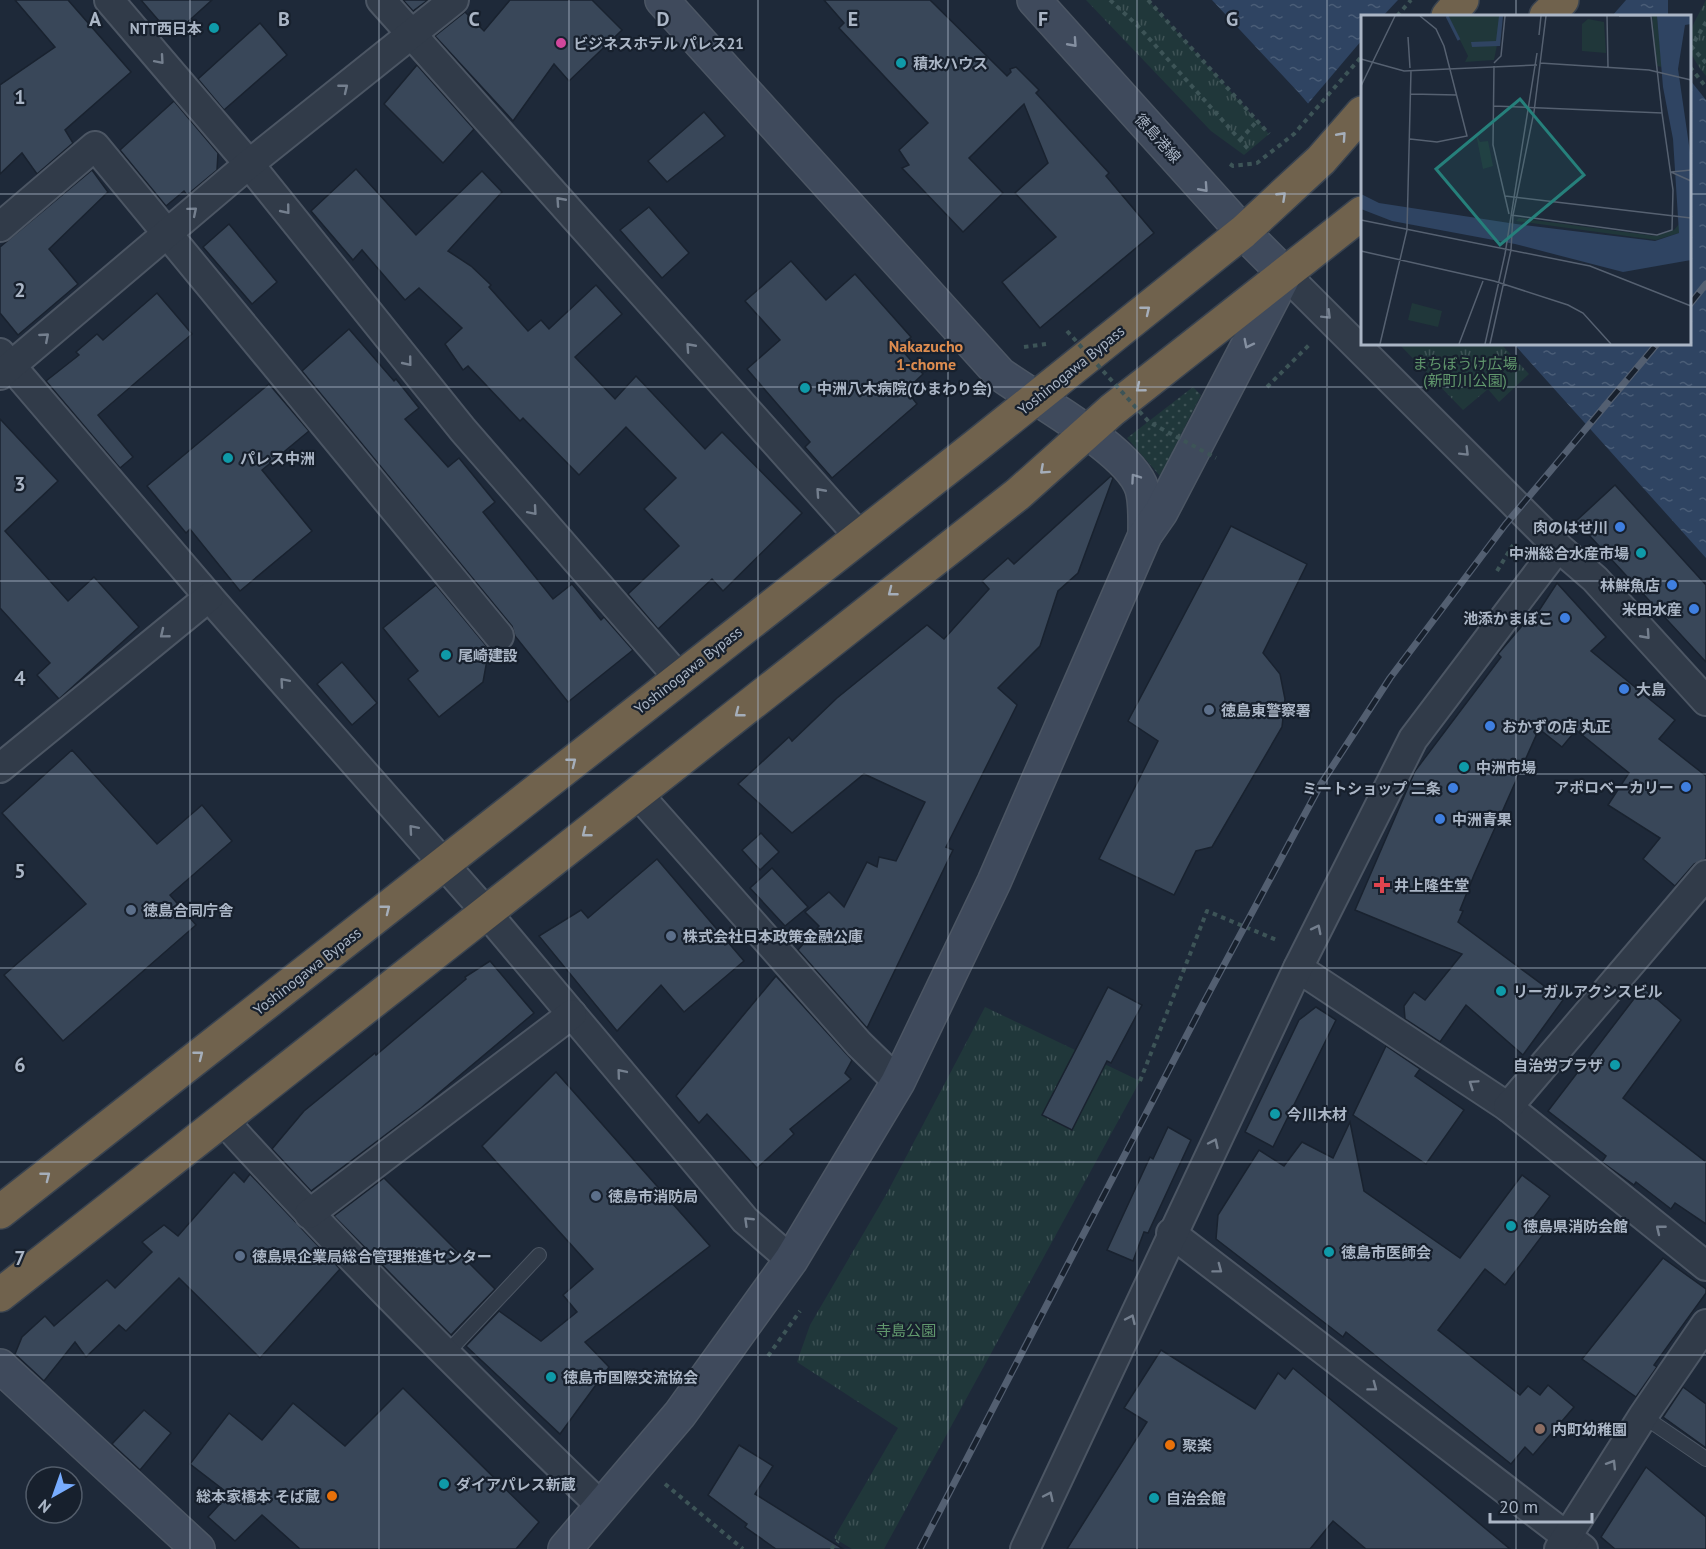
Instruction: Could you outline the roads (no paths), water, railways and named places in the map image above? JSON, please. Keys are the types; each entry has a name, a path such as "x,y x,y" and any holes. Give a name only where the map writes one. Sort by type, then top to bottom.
{"highway":[{"path":"1449,15 1462,0"},
{"path":"1547,15 1562,0"},
{"name":"Yoshinogawa Bypass","path":"0,1212 1243,232 1321,160 1361,114"},
{"path":"0,1295 224,1121 1017,494 1088,431 1361,214"}],"street":[{"path":"109,0 249,164 463,430 679,678"},
{"path":"381,0 859,536"},
{"path":"454,0 4,365 444,863 745,1220 791,1260"},
{"path":"662,0 1000,374 1034,399 1088,431 1125,463 1141,486 1145,534"},
{"name":"徳島港線","path":"1034,0 1243,232 1285,274"},
{"path":"0,227 94,146 499,636"},
{"path":"565,1549 680,1414 791,1260 897,1082 994,882 1145,534 1161,512 1285,274 1558,547 1595,579 1706,701"},
{"path":"1025,1549 1171,1233 1298,968 1413,739 1558,547"},
{"path":"0,768 209,597"},
{"path":"637,793 859,1044 897,1082"},
{"path":"1508,1107 1706,874"},
{"path":"1298,968 1508,1107 1706,1266"},
{"path":"309,1214 572,1014"},
{"path":"224,1121 309,1214 445,1355 602,1507"},
{"path":"1171,1233 1570,1545 1642,1416 1706,1324"},
{"path":"0,1366 198,1549"}],"lane":[{"path":"445,1355 539,1255"},
{"path":"1642,1416 1706,1459"}],"water":[{"path":"1212,0 1668,0 1668,15 1361,15 1361,166 1299,93"},
{"path":"1691,81 1706,100 1706,558 1515,345 1691,345"}],"railway":[{"path":"1691,303 1706,284"},
{"path":"920,1549 1203,1004 1321,784 1390,678 1505,525 1656,345"}],"place":[{"name":"NTT西日本","path":"214,28"},
{"name":"ビジネスホテル パレス21","path":"561,43"},
{"name":"積水ハウス","path":"901,63"},
{"name":"中洲八木病院(ひまわり会)","path":"805,388"},
{"name":"パレス中洲","path":"228,458"},
{"name":"肉のはせ川","path":"1620,527"},
{"name":"中洲総合水産市場","path":"1641,553"},
{"name":"林鮮魚店","path":"1672,585"},
{"name":"米田水産","path":"1694,609"},
{"name":"池添かまぼこ","path":"1565,618"},
{"name":"尾崎建設","path":"446,655"},
{"name":"大島","path":"1624,689"},
{"name":"徳島東警察署","path":"1209,710"},
{"name":"おかずの店 丸正","path":"1490,726"},
{"name":"中洲市場","path":"1464,767"},
{"name":"アポロベーカリー","path":"1686,787"},
{"name":"ミートショップ 二条","path":"1453,788"},
{"name":"中洲青果","path":"1440,819"},
{"name":"井上隆生堂","path":"1382,885"},
{"name":"徳島合同庁舎","path":"131,910"},
{"name":"株式会社日本政策金融公庫","path":"671,936"},
{"name":"リーガルアクシスビル","path":"1501,991"},
{"name":"自治労プラザ","path":"1615,1065"},
{"name":"今川木材","path":"1275,1114"},
{"name":"徳島市消防局","path":"596,1196"},
{"name":"徳島県消防会館","path":"1511,1226"},
{"name":"徳島市医師会","path":"1329,1252"},
{"name":"徳島県企業局総合管理推進センター","path":"240,1256"},
{"name":"徳島市国際交流協会","path":"551,1377"},
{"name":"内町幼稚園","path":"1540,1429"},
{"name":"聚楽","path":"1170,1445"},
{"name":"ダイアパレス新蔵","path":"444,1484"},
{"name":"総本家橋本 そば蔵","path":"332,1496"},
{"name":"自治会館","path":"1154,1498"}],"district":[{"name":"Nakazucho 1-chome","path":"926,355"}],"park label":[{"name":"まちぼうけ広場 (新町川公園)","path":"1465,372"},
{"name":"寺島公園","path":"906,1330"}]}
